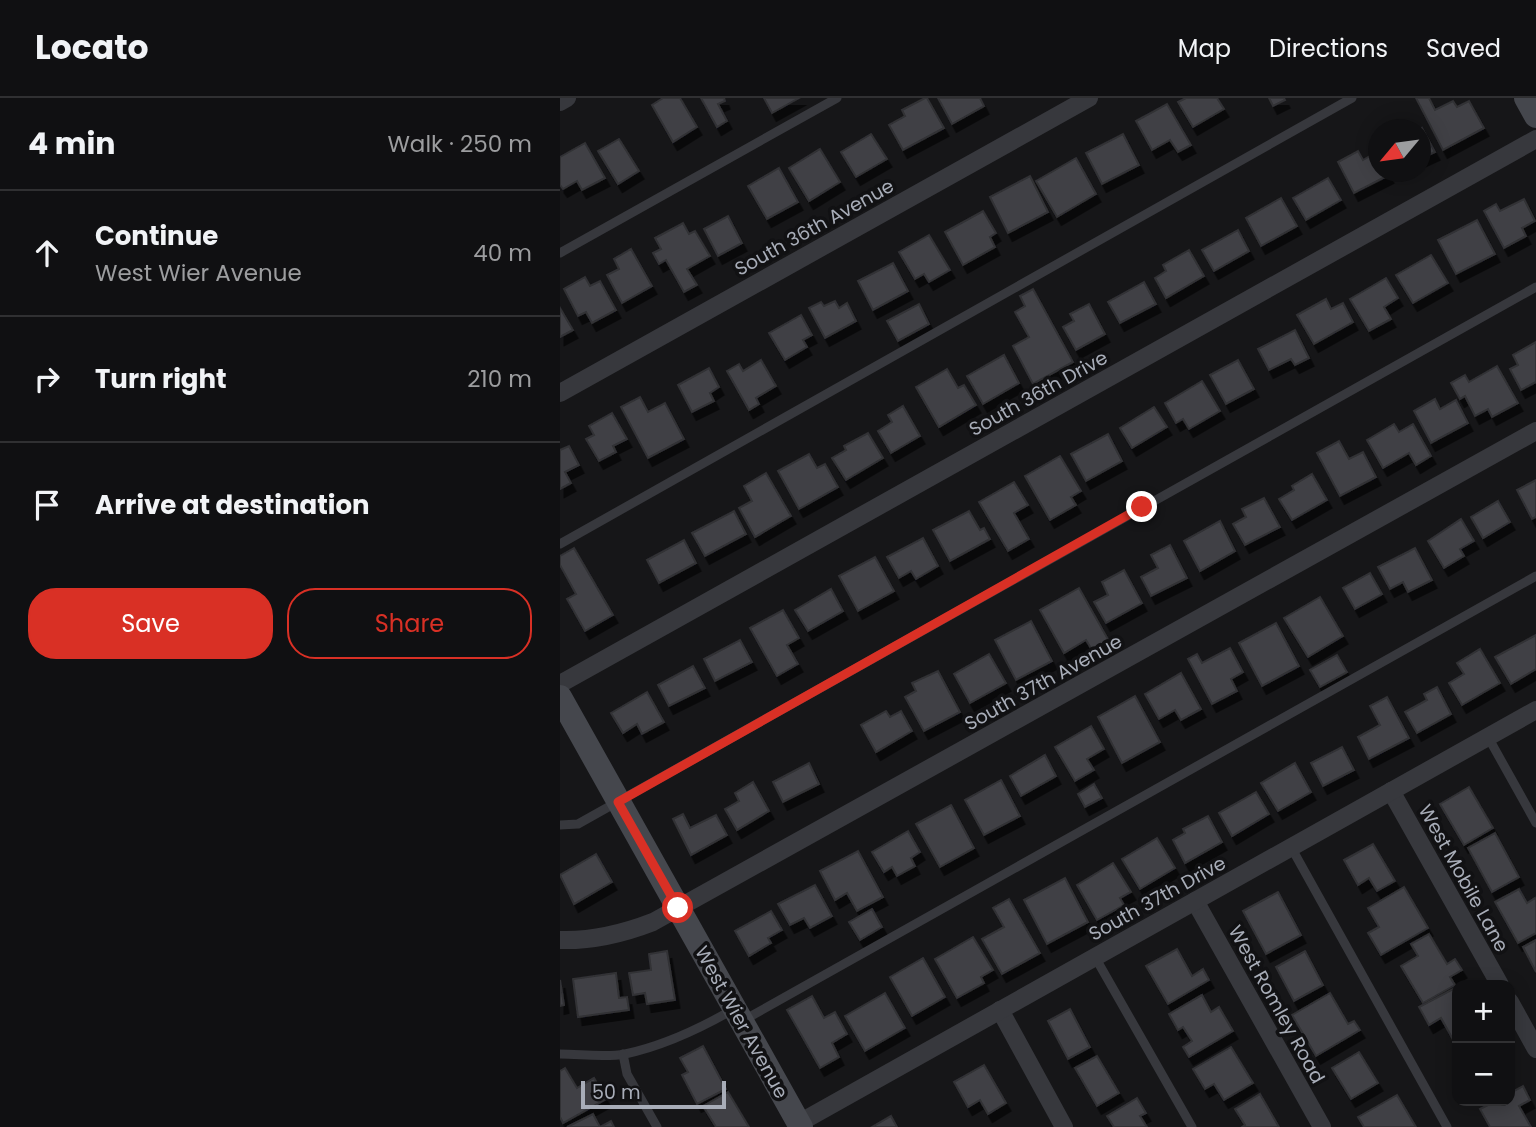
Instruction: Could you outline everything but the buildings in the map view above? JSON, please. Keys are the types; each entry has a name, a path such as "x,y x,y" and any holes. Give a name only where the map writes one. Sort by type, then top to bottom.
{"street":[{"path":"560,102 567,98"},
{"name":"South 36th Avenue","path":"560,393 1088,98"},
{"path":"1526,98 1536,116"},
{"name":"South 36th Drive","path":"560,684 1536,139"},
{"name":"South 37th Avenue","path":"560,940 583,941 611,936 653,922 1536,431"},
{"name":"West Wier Avenue","path":"560,697 800,1125"},
{"name":"South 37th Drive","path":"800,1125 1536,710"},
{"name":"West Mobile Lane","path":"1391,791 1497,980"},
{"name":"West Romley Road","path":"1195,901 1322,1127"},
{"path":"1000,1010 1064,1127"},
{"path":"1515,1011 1536,1049"}],"lane":[{"path":"560,253 837,98"},
{"path":"560,544 1352,98"},
{"path":"560,825 578,824 618,802 1536,287"},
{"path":"560,1054 622,1055 738,1015 1536,576"},
{"path":"1488,737 1536,823"},
{"path":"1292,847 1447,1127"},
{"path":"1095,957 1192,1127"},
{"path":"622,1055 627,1074 657,1127"}],"route":[{"path":"678,908 618,802 1142,507"}]}
